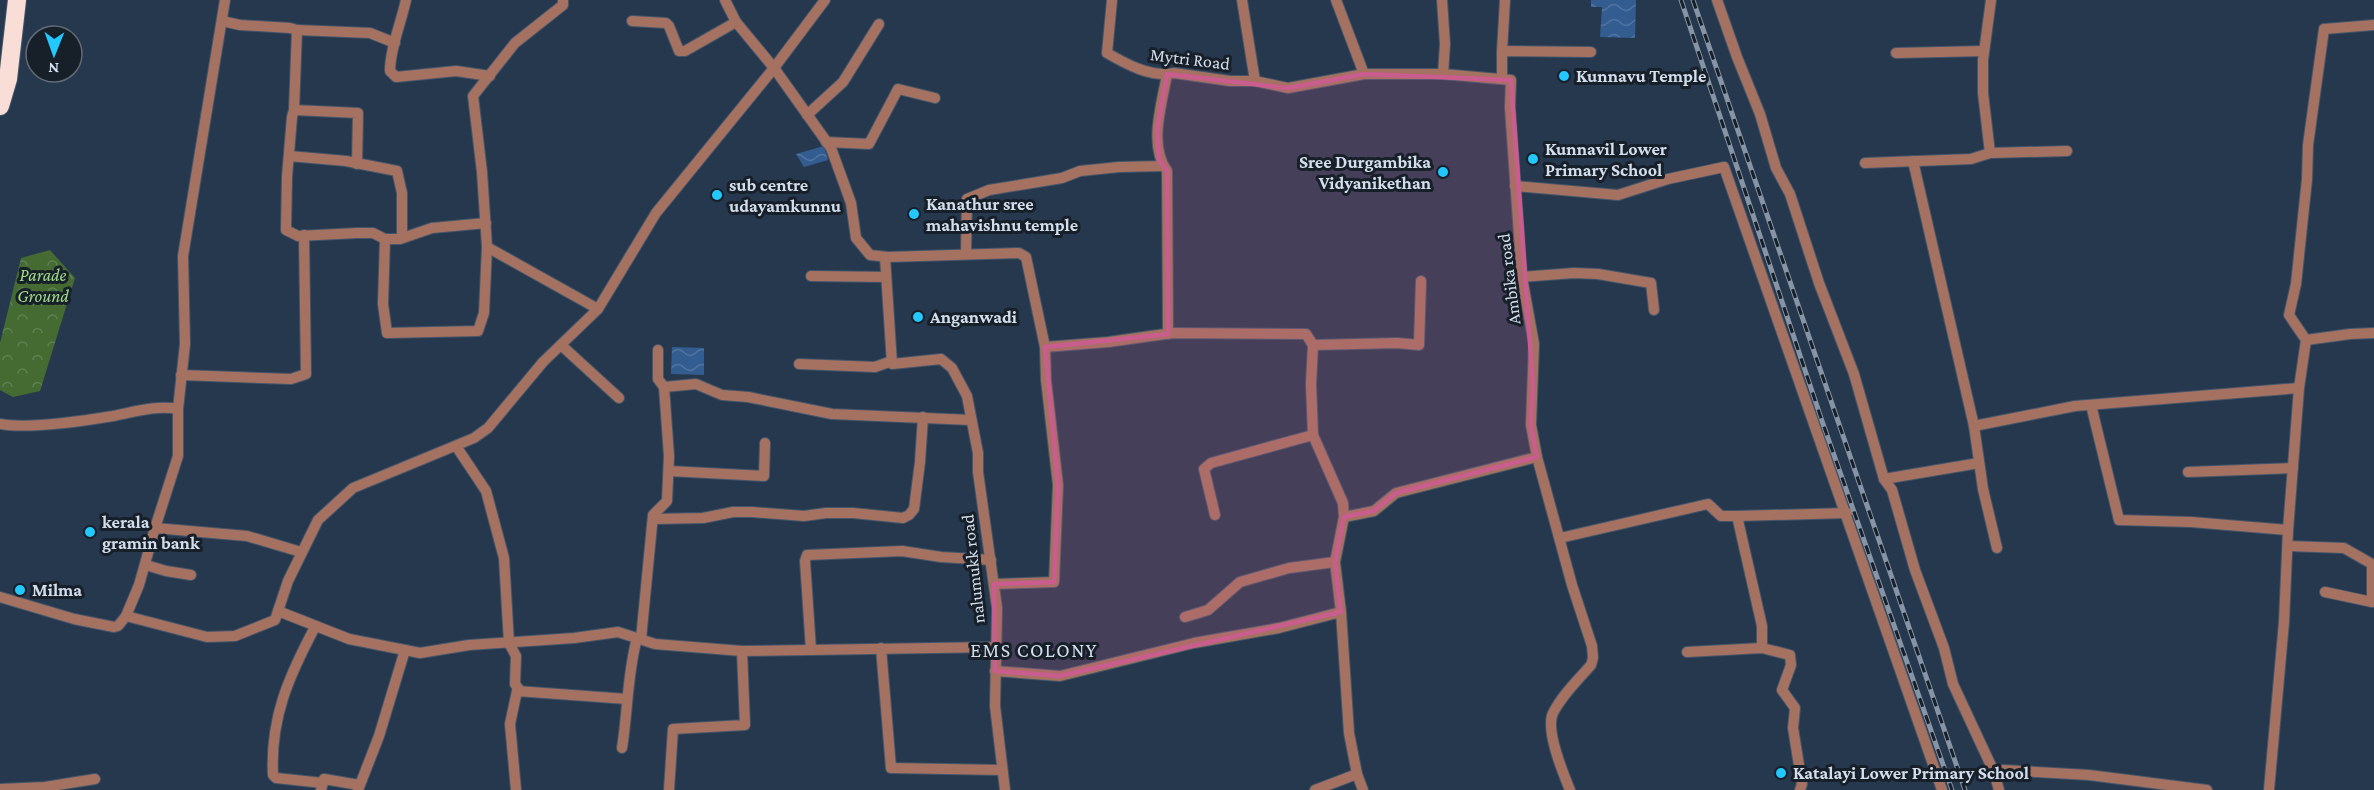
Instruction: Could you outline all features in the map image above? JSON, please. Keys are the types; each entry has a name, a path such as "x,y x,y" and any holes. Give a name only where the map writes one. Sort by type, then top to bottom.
{"highway":[{"path":"0,52 6,0"},
{"path":"0,106 8,79 17,0"}],"street":[{"path":"0,597 104,627 118,626 126,616 146,565 178,456 178,409 185,344 183,256 225,0"},
{"path":"406,0 390,57 390,71 396,77 456,71 490,76"},
{"path":"385,239 383,304 387,333 478,331 484,313 487,248 473,96 515,43 563,5 563,0"},
{"path":"725,0 736,22 774,68 831,148 851,203 856,238 870,255 885,257 1019,253 1026,257 1045,347 1046,380 1058,485 1054,582 994,584"},
{"path":"126,616 207,637 235,636 275,620 288,581 318,520 353,488 474,438 488,428 543,362 598,309 656,213 774,68 825,0"},
{"name":"Mytri Road","path":"1112,0 1107,53 1132,67 1167,74 1230,81 1255,81"},
{"path":"1242,0 1255,81 1288,88 1364,74 1443,74 1502,79 1505,0"},
{"path":"1336,0 1364,74"},
{"path":"1442,0 1445,44 1443,74"},
{"path":"1718,0 1737,57 1760,114 1776,168 1790,194 1819,283 1854,374 1884,479 1892,490 1916,570 1944,648 1953,684 1994,772 1999,790"},
{"path":"1990,153 1983,93 1984,51 1991,0"},
{"path":"222,21 240,25 297,30 370,33 395,43"},
{"path":"632,21 666,23 679,51 685,51 736,22"},
{"path":"807,115 843,82 879,24"},
{"path":"2269,790 2284,622 2288,530 2299,388 2306,340 2289,315 2296,284 2307,179 2308,145 2324,29 2374,25"},
{"path":"297,30 286,230 298,236 373,233 385,239 402,238 432,228 486,223"},
{"path":"1502,51 1591,52"},
{"path":"1896,53 1984,51"},
{"path":"1167,74 1158,130 1159,160 1167,171 1168,334"},
{"name":"Ambika road","path":"1502,79 1511,80 1510,108 1522,277 1534,344 1531,425 1537,457 1572,585 1592,646 1591,665 1561,700 1551,723 1557,754 1570,790"},
{"path":"826,141 869,144 898,89 935,98"},
{"path":"294,110 358,113 357,164"},
{"path":"1865,163 1971,159 1990,153 2067,151"},
{"path":"289,156 397,171 402,193 402,238"},
{"path":"1913,161 1974,426 1983,489 1996,548"},
{"path":"966,253 967,199 989,190 1062,178 1080,171 1163,166"},
{"path":"1515,186 1618,195 1668,179 1724,167 1942,790"},
{"path":"182,375 291,379 306,374 304,236"},
{"path":"487,248 598,309"},
{"path":"799,364 875,367 892,361 885,257"},
{"path":"1522,277 1574,273 1598,274 1652,283 1654,310"},
{"path":"811,276 886,277"},
{"path":"1314,345 1396,343 1419,345 1421,281"},
{"path":"2306,340 2374,333"},
{"path":"1045,347 1168,334 1306,334 1314,345 1311,384 1313,435 1343,503 1344,517 1335,562 1341,612 1349,733 1357,774 1363,790"},
{"path":"561,345 619,398"},
{"path":"622,748 629,675 639,639 652,519 667,501 669,456 664,387 658,379 658,350"},
{"name":"nalumukk road","path":"892,361 892,364 941,359 952,368 967,396 978,453 978,472 994,584 995,706 1005,790"},
{"path":"664,387 696,384 722,395 748,397 832,414 971,420"},
{"path":"1974,426 2091,405 2299,388"},
{"path":"2091,405 2120,520 2191,522 2288,530"},
{"path":"0,424 16,427 109,417 167,407 178,409"},
{"path":"652,519 703,518 742,512 804,516 853,513 903,518 914,509 923,417"},
{"path":"1215,515 1204,469 1211,463 1313,435"},
{"path":"669,471 764,476 765,443"},
{"path":"456,446 486,491 504,558 509,643 516,656 515,684 520,691"},
{"path":"1344,517 1374,511 1396,493 1537,457"},
{"path":"1884,479 1979,463"},
{"path":"2188,471 2293,468"},
{"path":"1560,538 1708,504 1721,516 1846,513"},
{"path":"1737,516 1762,626 1762,648"},
{"path":"155,528 247,536 301,552"},
{"path":"2288,546 2344,548 2372,564 2373,602 2325,592"},
{"path":"812,650 805,561 807,555 902,551 941,557 991,560"},
{"path":"1185,617 1208,610 1240,582 1289,567 1335,562"},
{"path":"146,565 166,571 191,574"},
{"path":"278,611 350,639 420,653 470,645 618,632 655,644 742,651 996,647"},
{"path":"995,671 1060,676 1194,643 1279,628 1341,612"},
{"path":"315,627 291,672 277,718 273,775 276,778 322,786 324,779 358,788 379,736 405,650"},
{"path":"881,648 891,768 1002,770"},
{"path":"1687,652 1762,648 1791,655 1791,665 1782,690 1795,708 1793,728 1802,784 1800,790"},
{"path":"669,790 673,729 745,725 742,651"},
{"path":"516,790 510,724 517,691 627,699"},
{"path":"1994,772 2004,770 2089,775 2207,790"},
{"path":"1315,790 1357,774"},
{"path":"0,789 45,787 95,779"}],"highlighted area":[{"path":"1167,74 1288,88 1364,74 1511,80 1533,385 1531,425 1537,457 1396,493 1374,511 1344,517 1335,562 1341,612 1060,676 995,671 994,584 1054,582 1058,485 1045,347 1168,334 1167,171 1159,160 1157,130"}],"green space":[{"name":"Parade Ground","path":"50,250 75,278 40,391 13,397 0,390 0,343 21,258"}],"water":[{"path":"1591,0 1636,0 1635,38 1600,37 1602,7 1591,7"},
{"path":"824,146 828,160 804,167 796,154"},
{"path":"672,347 704,348 704,375 671,374"}],"railway":[{"path":"1681,0 1822,421 1952,790"},
{"path":"1693,0 1965,790"}],"place":[{"name":"Kunnavu Temple","path":"1564,76"},
{"name":"Kunnavil Lower Primary School","path":"1533,159"},
{"name":"Sree Durgambika Vidyanikethan","path":"1443,172"},
{"name":"sub centre udayamkunnu","path":"717,195"},
{"name":"Kanathur sree mahavishnu temple","path":"914,214"},
{"name":"Anganwadi","path":"918,317"},
{"name":"kerala gramin bank","path":"90,532"},
{"name":"Milma","path":"20,590"},
{"name":"Katalayi Lower Primary School","path":"1781,773"}],"district":[{"name":"EMS COLONY","path":"1034,650"}]}
